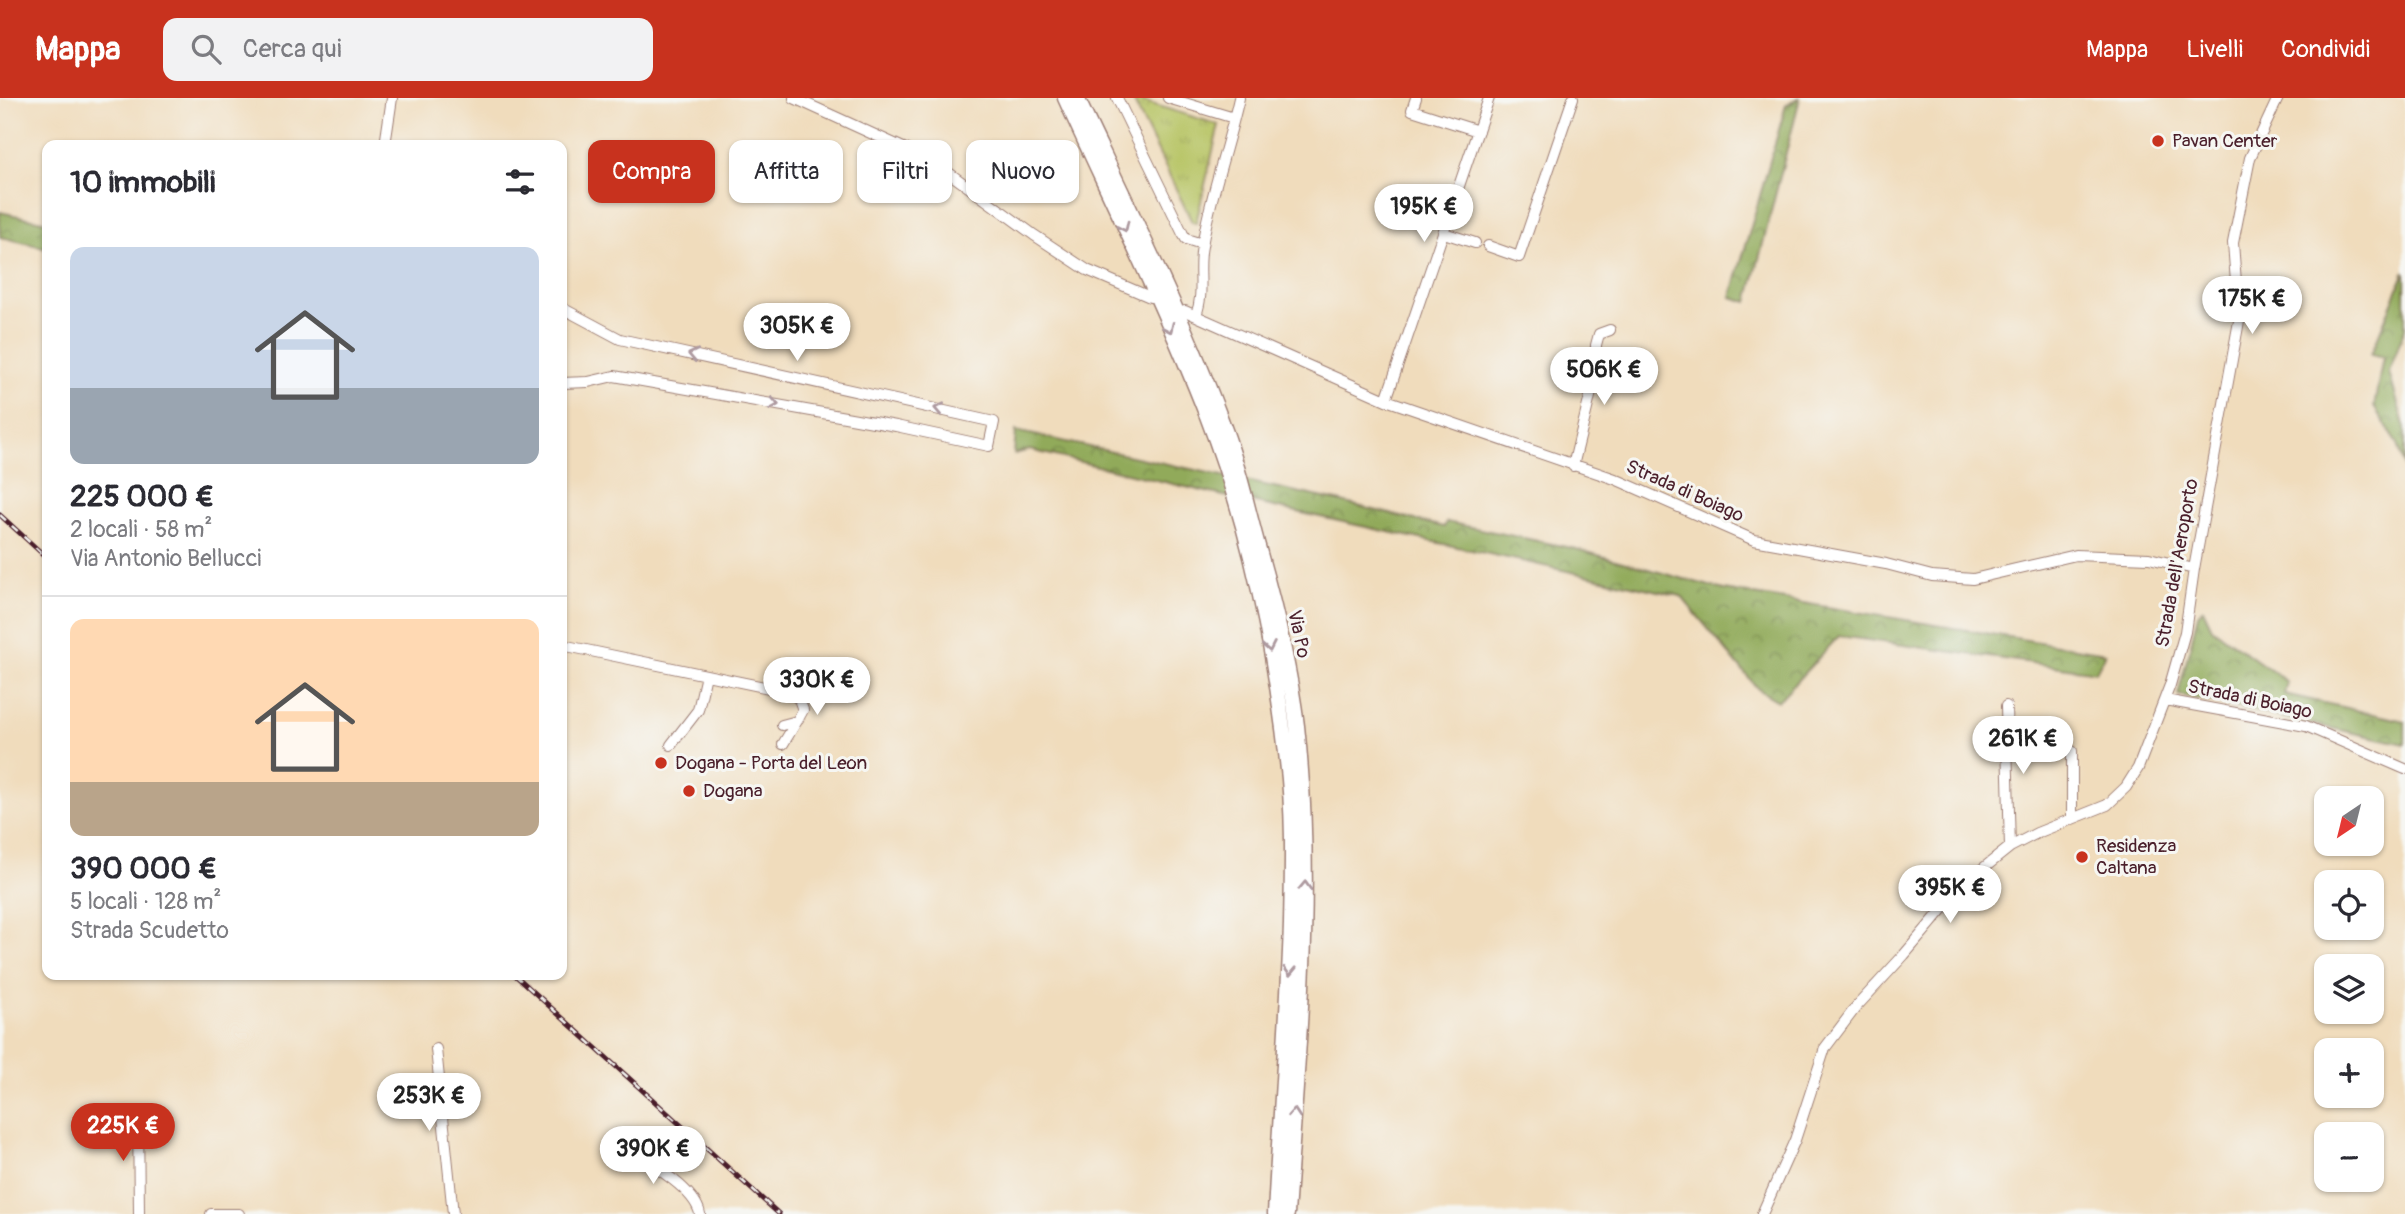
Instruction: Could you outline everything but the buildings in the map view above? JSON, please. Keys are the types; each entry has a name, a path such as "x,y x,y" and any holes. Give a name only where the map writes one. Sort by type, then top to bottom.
{"highway":[{"name":"Via Po","path":"1065,98 1208,418 1256,580 1273,669 1288,763 1293,863 1290,967 1275,1214"},
{"name":"Via Po","path":"1077,98 1173,302 1227,435 1282,643 1297,726 1305,870 1300,1044 1287,1214"}],"street":[{"path":"386,140 392,98"},
{"path":"794,98 934,162 1087,270 1150,297"},
{"path":"1117,98 1183,234 1186,239 1202,244"},
{"path":"1168,98 1234,118"},
{"path":"1196,315 1202,300 1202,244 1239,98"},
{"path":"1416,98 1412,110 1478,131"},
{"path":"1387,400 1489,98"},
{"path":"1488,246 1519,257 1573,98"},
{"name":"Strada dell'Aeroporto","path":"1762,1214 1795,1140 1825,1048 1856,1007 1965,883 2010,847 2107,804 2126,788 2138,768 2165,700 2185,632 2239,321 2233,243 2250,159 2278,98"},
{"path":"1444,233 1475,243"},
{"path":"567,310 620,339 994,422 989,446 896,426 614,376 567,383"},
{"name":"Strada di Boiago","path":"1185,311 1387,400 1615,479 1754,540 1886,564 1933,576 1973,579 2076,555 2148,558 2194,569"},
{"path":"1573,466 1595,376 1596,345 1599,334 1610,330"},
{"path":"567,646 807,696"},
{"path":"671,745 698,710 706,675"},
{"path":"783,744 803,710 799,699 792,693"},
{"name":"Strada di Boiago","path":"2165,700 2306,726 2405,769"},
{"path":"2006,706 2010,847"},
{"path":"782,725 797,721"},
{"path":"2072,751 2072,818"},
{"path":"436,1049 453,1214"},
{"path":"138,1112 139,1214"},
{"path":"610,1157 635,1158 647,1164 690,1194 700,1214"},
{"path":"211,1214 239,1214"}],"green space":[{"path":"1800,98 1748,302 1731,297 1786,105"},
{"path":"1136,99 1219,125 1196,223 1192,222 1134,102"},
{"path":"0,212 42,221 42,247 0,237"},
{"path":"2405,271 2405,328 2389,372 2405,429 2405,468 2398,444 2374,407 2383,357 2371,354"},
{"path":"1016,431 1329,499 1444,527 1447,522 1576,549 1724,590 2106,653 2096,672 1839,636 1778,701 1758,689 1681,596 1215,494 1030,450 1014,454"},
{"path":"2203,609 2212,628 2287,682 2284,694 2405,721 2405,744 2178,695 2198,615"}],"railway":[{"path":"0,515 42,553"},
{"path":"521,980 779,1214"}],"place":[{"name":"Pavan Center","path":"2158,141"},
{"name":"Dogana - Porta del Leon","path":"661,763"},
{"name":"Dogana","path":"689,791"},
{"name":"Residenza Caltana","path":"2082,857"}]}
